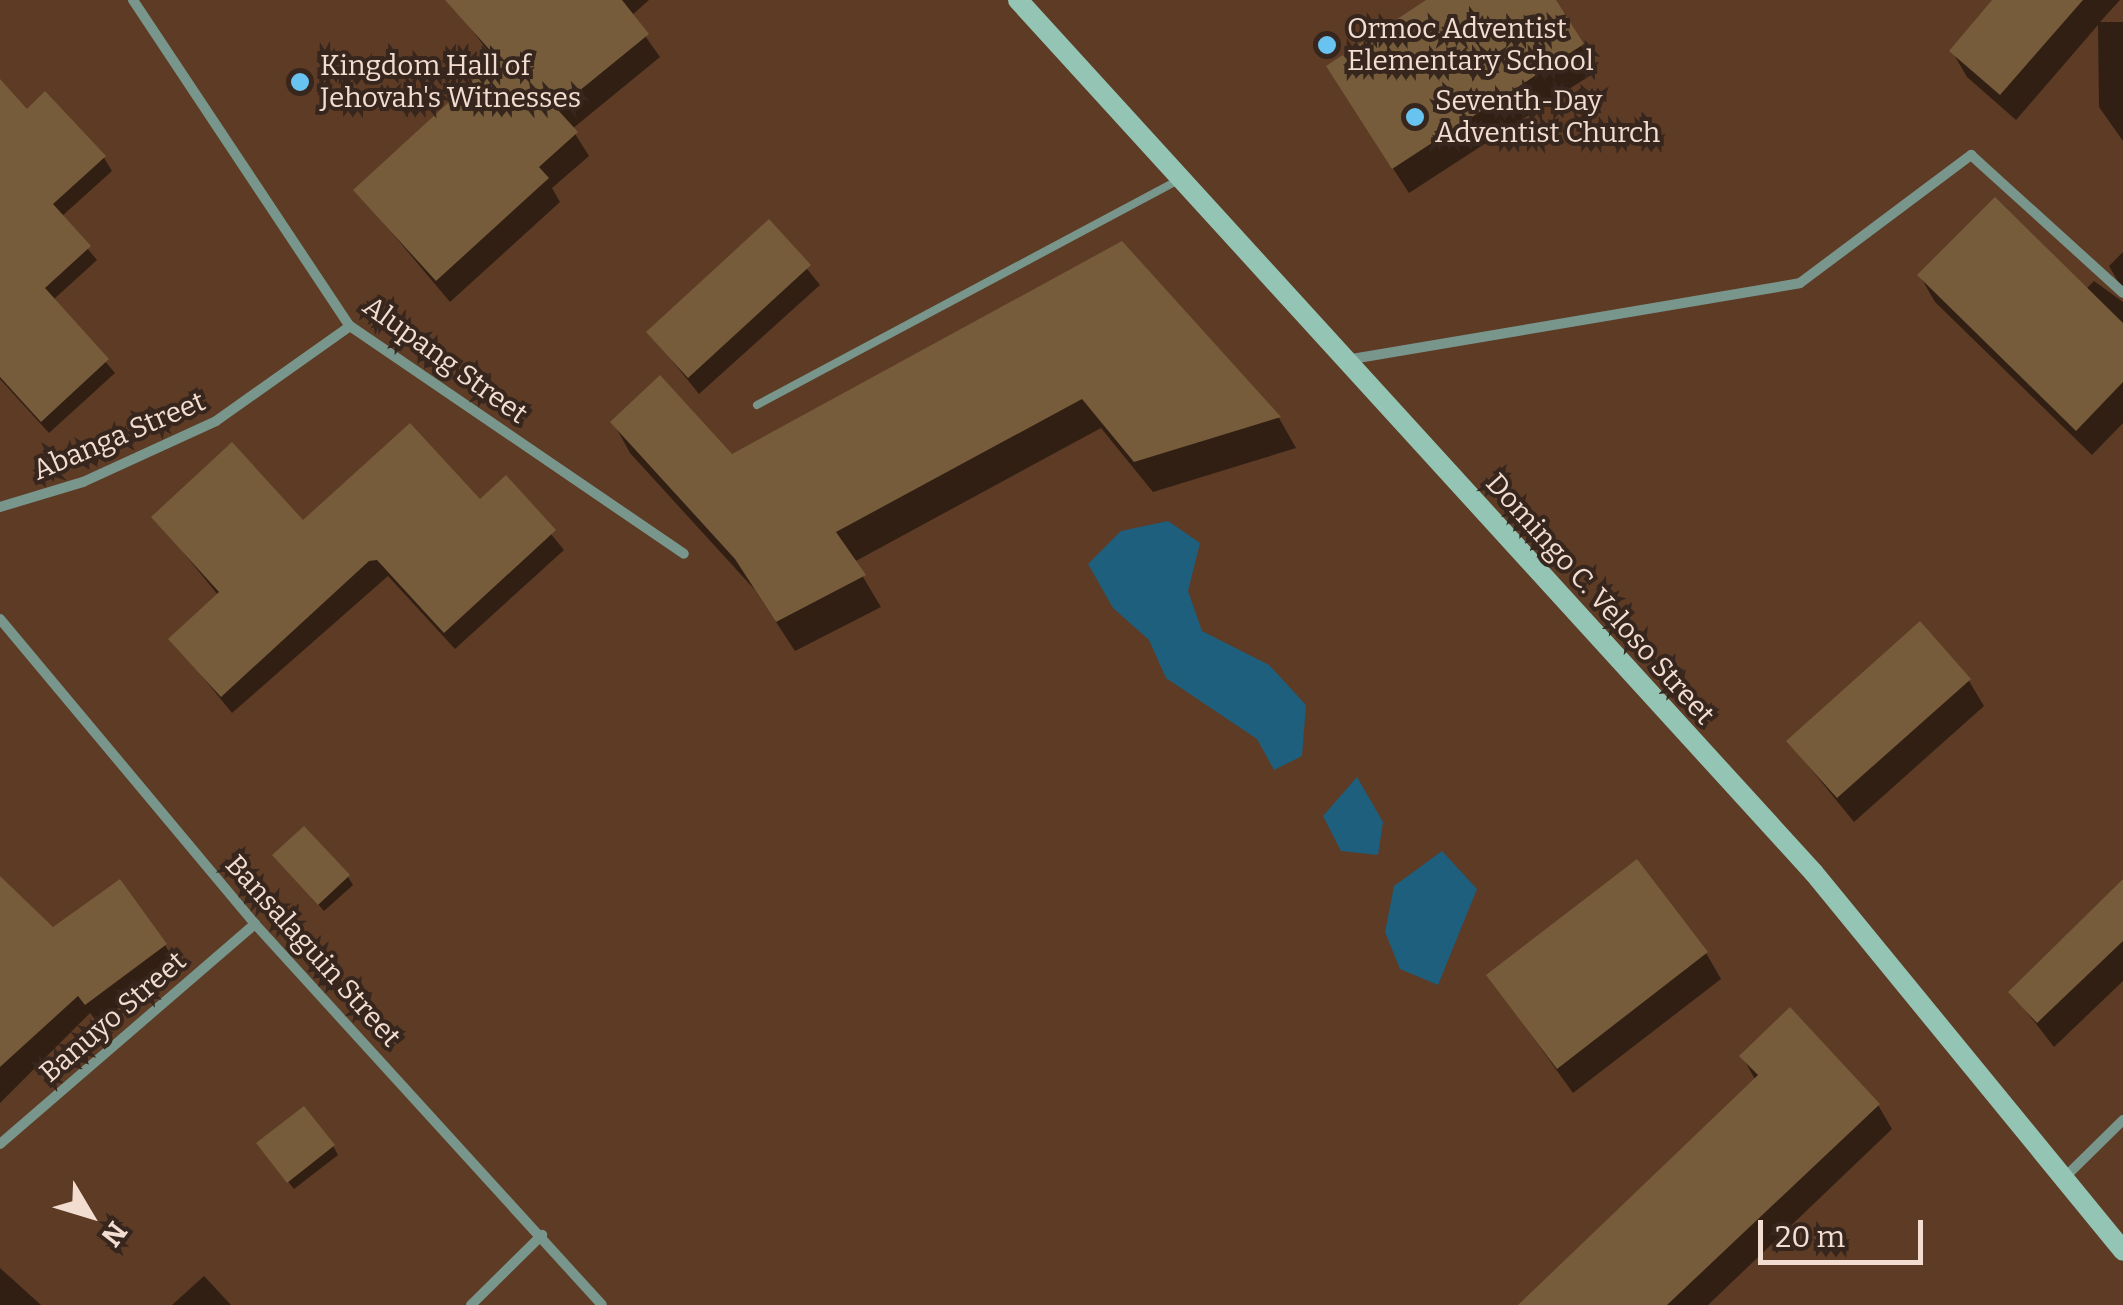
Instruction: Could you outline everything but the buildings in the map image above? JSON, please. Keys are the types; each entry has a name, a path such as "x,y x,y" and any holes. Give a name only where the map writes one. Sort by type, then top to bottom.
{"main road":[{"name":"Domingo C. Veloso Street","path":"1018,0 1814,874 2060,1182 2123,1251"}],"street":[{"name":"Alupang Street","path":"134,0 350,326 684,554"},
{"path":"1345,360 1800,283 1971,155 2123,293"},
{"name":"Abanga Street","path":"0,508 83,482 216,421 350,326"},
{"name":"Bansalaguin Street","path":"0,619 255,924 542,1234 602,1305"},
{"name":"Banuyo Street","path":"0,1144 255,924"},
{"path":"2060,1182 2123,1120"},
{"path":"470,1305 542,1234"}],"lane":[{"path":"758,406 1181,179"}],"water":[{"path":"1168,521 1200,543 1188,591 1202,631 1269,665 1306,705 1302,756 1274,770 1257,739 1166,678 1149,640 1113,608 1088,564 1121,531"},
{"path":"1357,777 1383,822 1378,855 1341,851 1323,816"},
{"path":"1442,851 1477,889 1438,985 1400,969 1385,932 1394,886"}],"place":[{"name":"Ormoc Adventist Elementary School","path":"1327,45"},
{"name":"Kingdom Hall of Jehovah's Witnesses","path":"300,82"},
{"name":"Seventh-Day Adventist Church","path":"1415,117"}]}
